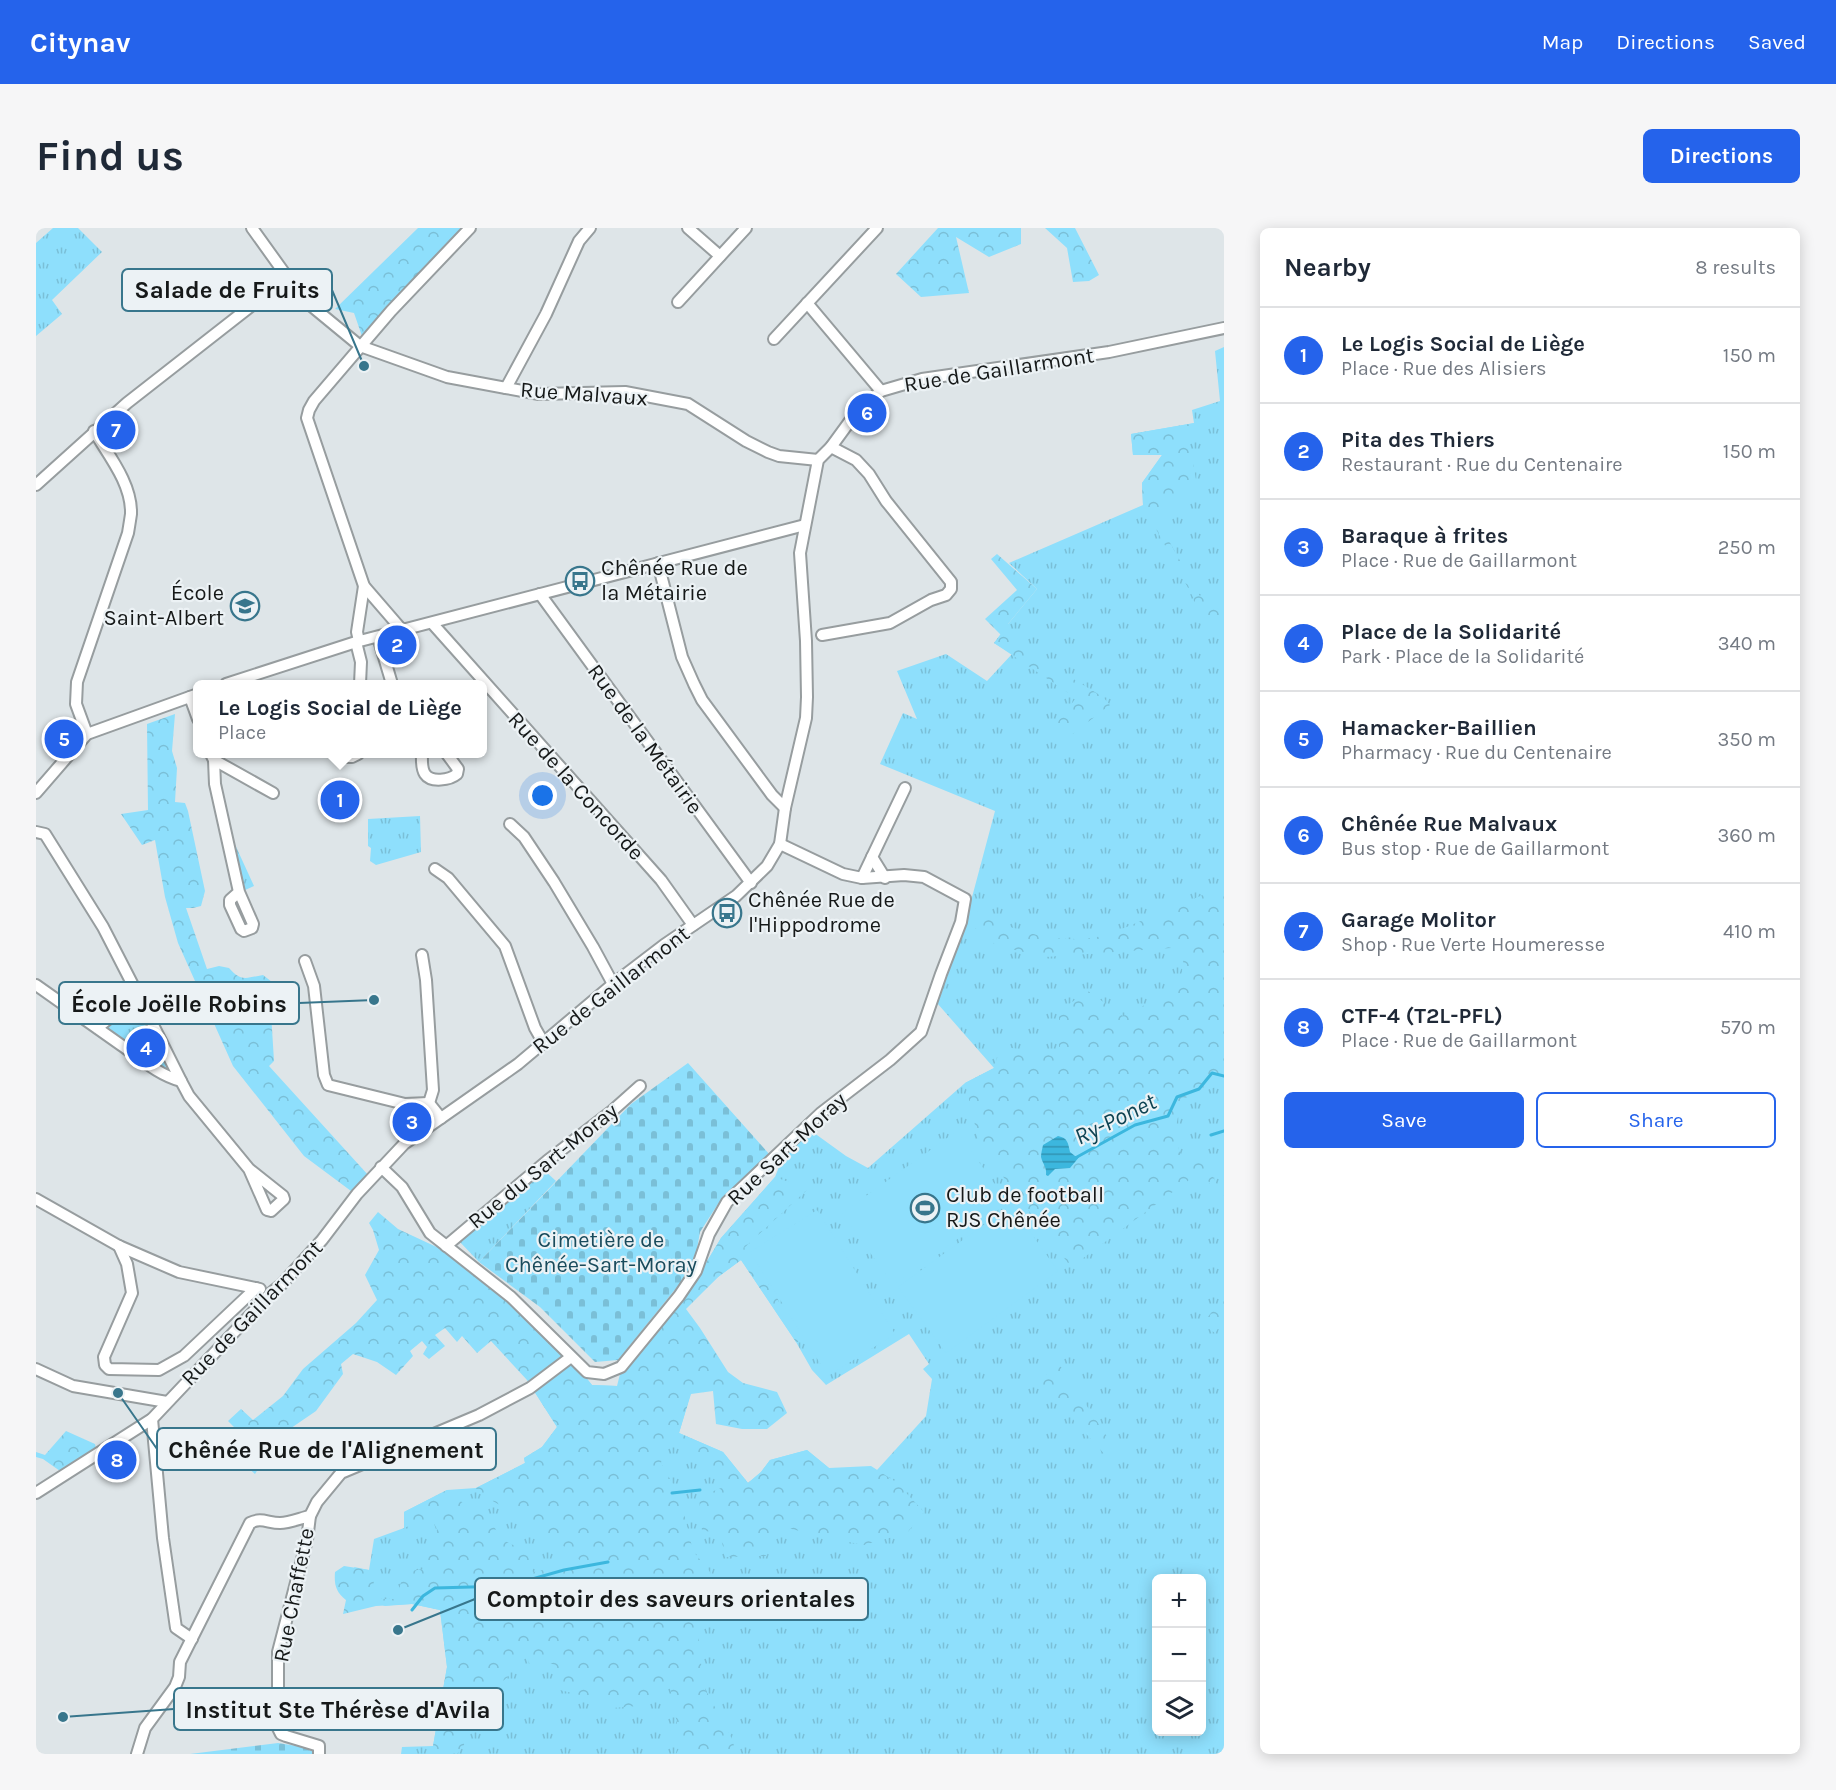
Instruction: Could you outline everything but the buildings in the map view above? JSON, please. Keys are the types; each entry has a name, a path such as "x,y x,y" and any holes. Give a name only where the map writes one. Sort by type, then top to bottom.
{"street":[{"name":"Rue Malvaux","path":"252,228 303,299 360,346 447,377 539,394 625,392 688,404 746,441 768,452 779,456 818,460"},
{"path":"402,630 364,586 307,418 314,401 360,346 470,228"},
{"path":"506,388 546,314 579,241 590,228"},
{"path":"688,228 720,256"},
{"path":"678,302 746,228"},
{"path":"774,339 877,228"},
{"path":"36,485 94,431 190,352 287,278"},
{"path":"807,303 881,391"},
{"name":"Rue de Gaillarmont","path":"36,1493 152,1419 282,1284 322,1240 357,1194 404,1144 510,1070 613,984 693,925 719,909 751,883 767,866 780,843 785,808 806,718 806,641 800,553 818,460 868,402 881,391 922,379 1109,352 1224,328"},
{"path":"87,734 76,704 77,682 128,533 131,513 128,491 94,431"},
{"path":"822,635 890,623 931,600 946,595 951,589 951,582 886,501 869,474 856,460 831,447"},
{"path":"239,680 358,642 805,525"},
{"path":"658,563 682,657 702,700 772,795 785,808"},
{"path":"360,680 361,662 357,632 364,586"},
{"name":"Rue de la Métairie","path":"540,594 751,883"},
{"name":"Rue de la Concorde","path":"432,623 483,680"},
{"path":"378,637 391,680"},
{"name":"Rue de la Concorde","path":"487,685 661,880 693,925"},
{"path":"36,793 87,734 193,696"},
{"path":"213,758 215,784 239,892"},
{"path":"215,758 273,793"},
{"path":"422,758 423,770 427,776 444,779 455,777 457,774 458,769 450,758"},
{"path":"862,878 905,788"},
{"path":"510,824 524,837 554,882 613,984"},
{"path":"36,832 45,834 103,927 189,1096 249,1169"},
{"path":"780,843 843,874 862,878 885,878"},
{"path":"872,857 885,878"},
{"path":"435,869 448,878 505,946 535,1028 543,1042"},
{"name":"Rue Sart-Moray","path":"381,1167 402,1187 430,1233 511,1297 569,1360 587,1372 604,1374 621,1367 679,1296 696,1271 708,1234 727,1203 821,1113 890,1060 921,1032 961,922 965,899 924,877 904,875 885,878"},
{"path":"422,955 434,1090 429,1103"},
{"path":"305,961 314,986 324,1075 328,1085 405,1104 429,1103"},
{"path":"36,985 167,1077 181,1082"},
{"path":"97,1028 138,995"},
{"name":"Rue du Sart-Moray","path":"446,1246 640,1086"},
{"path":"429,1103 441,1118"},
{"path":"36,1199 119,1246 179,1272 271,1293"},
{"path":"119,1246 127,1264 132,1293 104,1358 105,1365 110,1369 159,1370 184,1356 256,1288"},
{"path":"137,1754 145,1728 175,1687 179,1677 180,1662 250,1523 263,1520 280,1523 310,1516 317,1502 341,1473 479,1415 530,1388 569,1360"},
{"path":"36,1369 73,1386 167,1402"},
{"path":"152,1419 163,1538 176,1628 192,1639"},
{"name":"Rue Chaffette","path":"310,1516 307,1540 279,1652 279,1728 281,1734 319,1746 319,1754"}],"green space":[{"path":"53,228 78,228 102,252 52,300 62,314 36,336 36,243"},
{"path":"418,228 463,228 363,339 354,313 335,309"},
{"path":"938,228 1021,228 1021,244 989,257 956,237 969,293 921,297 896,274"},
{"path":"1045,228 1075,228 1099,275 1089,281 1073,282 1067,248"},
{"path":"1224,347 1224,1754 401,1754 402,1747 433,1746 447,1667 440,1610 412,1604 385,1606 371,1601 354,1567 369,1570 374,1539 404,1528 404,1512 447,1490 476,1488 525,1463 524,1458 542,1447 557,1427 534,1391 575,1364 592,1385 618,1386 702,1355 679,1433 723,1452 748,1483 770,1460 807,1450 829,1468 877,1470 926,1416 932,1379 923,1369 929,1364 909,1334 826,1385 812,1370 741,1260 718,1277 621,1370 688,1293 721,1238 775,1177 781,1162 810,1130 846,1156 868,1168 965,1083 994,1068 937,1003 967,916 995,811 880,764 903,713 917,719 897,671 946,654 987,681 1012,654 994,643 1037,589 1009,563 1143,505 1142,483 1162,455 1133,455 1131,434 1194,423 1192,410 1220,401 1215,351"},
{"path":"1195,423 1196,432 1189,440 1196,480 1175,506 1158,521 1199,595 1220,610 1224,609 1224,617 1199,624 1193,597 1143,505 1142,483 1162,455 1133,455 1131,434"},
{"path":"997,554 1037,589 1008,624 1021,647 1103,697 1110,705 1057,746 1053,728 1076,698 994,643 1001,635 985,619 1017,590 991,559"},
{"path":"175,714 172,751 177,768 175,802 185,803 188,811 205,891 201,906 186,908 207,969 219,966 229,968 241,977 263,975 272,982 274,991 270,997 274,1061 269,1066 369,1176 351,1191 304,1156 233,1066 178,943 165,897 155,840 142,845 121,814 148,810 147,724"},
{"path":"420,816 421,852 376,865 370,861 368,819"},
{"path":"232,838 254,886 243,891"},
{"path":"1224,886 1224,1084 1182,1099 1174,1135 1184,1165 1202,1158 1224,1197 1224,1208 1207,1179 1189,1180 1071,1267 980,1146 965,1083 994,1068 1001,1046 1059,1057 1059,1011 1088,991 1123,1016 1180,987 1185,947 1045,957 997,946 969,923 971,914 975,910 996,922 1043,936 1083,939 1110,934"},
{"path":"134,1003 168,1067 167,1072 105,1029 105,1025"},
{"name":"Cimetière de Chênée-Sart-Moray","path":"688,1063 770,1155 718,1204 700,1232 694,1266 618,1360 595,1362 540,1307 479,1262 631,1104"},
{"name":"Club de football RJS Chênée","path":"957,1131 1008,1203 893,1285 842,1213"},
{"path":"545,1171 556,1181 479,1262 459,1241"},
{"path":"775,1177 808,1189 744,1248 750,1252 802,1342 796,1342 741,1260 718,1277 686,1309 728,1372 743,1383 777,1392 787,1413 767,1429 742,1429 716,1424 713,1391 691,1394 679,1433 723,1452 748,1483 770,1460 807,1450 829,1468 871,1466 896,1482 924,1512 907,1533 864,1545 772,1524 767,1556 726,1557 719,1532 702,1531 699,1497 726,1486 707,1458 666,1439 661,1463 680,1497 693,1551 710,1572 708,1594 691,1597 698,1629 703,1685 731,1737 737,1754 676,1754 681,1745 670,1686 651,1689 648,1700 638,1706 612,1708 608,1702 556,1689 555,1665 547,1662 530,1665 525,1652 506,1662 509,1676 498,1685 489,1687 487,1720 465,1736 464,1745 457,1754 437,1749 433,1746 447,1667 440,1610 412,1604 376,1606 343,1614 346,1600 336,1588 335,1572 344,1566 369,1570 373,1573 375,1599 396,1599 404,1572 423,1569 427,1556 434,1552 437,1529 431,1518 404,1528 404,1512 447,1490 471,1512 490,1515 499,1538 527,1552 533,1572 582,1562 548,1533 479,1493 476,1488 525,1463 524,1458 542,1447 557,1427 527,1380 491,1341 477,1353 462,1336 457,1342 445,1328 435,1335 445,1346 429,1359 423,1354 427,1347 422,1341 410,1351 413,1356 396,1375 377,1362 353,1354 341,1364 343,1374 316,1411 278,1437 255,1474 225,1447 243,1436 228,1421 241,1409 253,1420 283,1396 303,1369 356,1323 377,1300 365,1275 379,1250 369,1223 378,1212 398,1229 443,1250 509,1300 575,1364 592,1385 617,1386 621,1370 688,1293 721,1238"},
{"name":"Club de football RJS Chênée","path":"1011,1205 1058,1271 946,1353 898,1287"},
{"path":"817,1210 895,1334 828,1376 750,1252"},
{"path":"1224,1297 1224,1320 1215,1333 1202,1324"},
{"path":"1055,1358 1116,1450 1107,1457 1041,1384"},
{"path":"66,1431 95,1444 96,1449 60,1471 36,1457 36,1452 45,1455"},
{"path":"278,1743 315,1749 315,1754 190,1754"}],"shaded area":[{"path":"1058,1136 1066,1140 1070,1152 1075,1156 1080,1156 1070,1168 1055,1169 1048,1176 1041,1157 1043,1145"}],"waterway":[{"name":"Ry-Ponet","path":"1077,1157 1135,1125 1168,1116 1177,1097 1199,1089 1212,1073 1224,1076"},
{"name":"Ry-Ponet","path":"1211,1135 1224,1131"},
{"name":"Ry-Ponet","path":"672,1493 700,1490"},
{"name":"Ry-Ponet","path":"412,1610 423,1596 435,1588 507,1586 564,1570 608,1562"}],"place":[{"name":"Salade de Fruits","path":"364,366"},
{"name":"Chênée Rue Malvaux","path":"867,413"},
{"name":"Garage Molitor","path":"116,430"},
{"name":"Chênée Rue de la Métairie","path":"580,581"},
{"name":"École Saint-Albert","path":"245,606"},
{"name":"Pita des Thiers","path":"397,645"},
{"name":"Hamacker-Baillien","path":"64,739"},
{"name":"Le Logis Social de Liège","path":"340,800"},
{"name":"Chênée Rue de l'Hippodrome","path":"727,913"},
{"name":"École Joëlle Robins","path":"374,1000"},
{"name":"Place de la Solidarité","path":"146,1048"},
{"name":"Baraque à frites","path":"412,1122"},
{"name":"Club de football RJS Chênée","path":"925,1208"},
{"name":"Chênée Rue de l'Alignement","path":"118,1393"},
{"name":"CTF-4 (T2L-PFL)","path":"117,1460"},
{"name":"Comptoir des saveurs orientales","path":"398,1630"},
{"name":"Institut Ste Thérèse d'Avila","path":"63,1717"}]}
